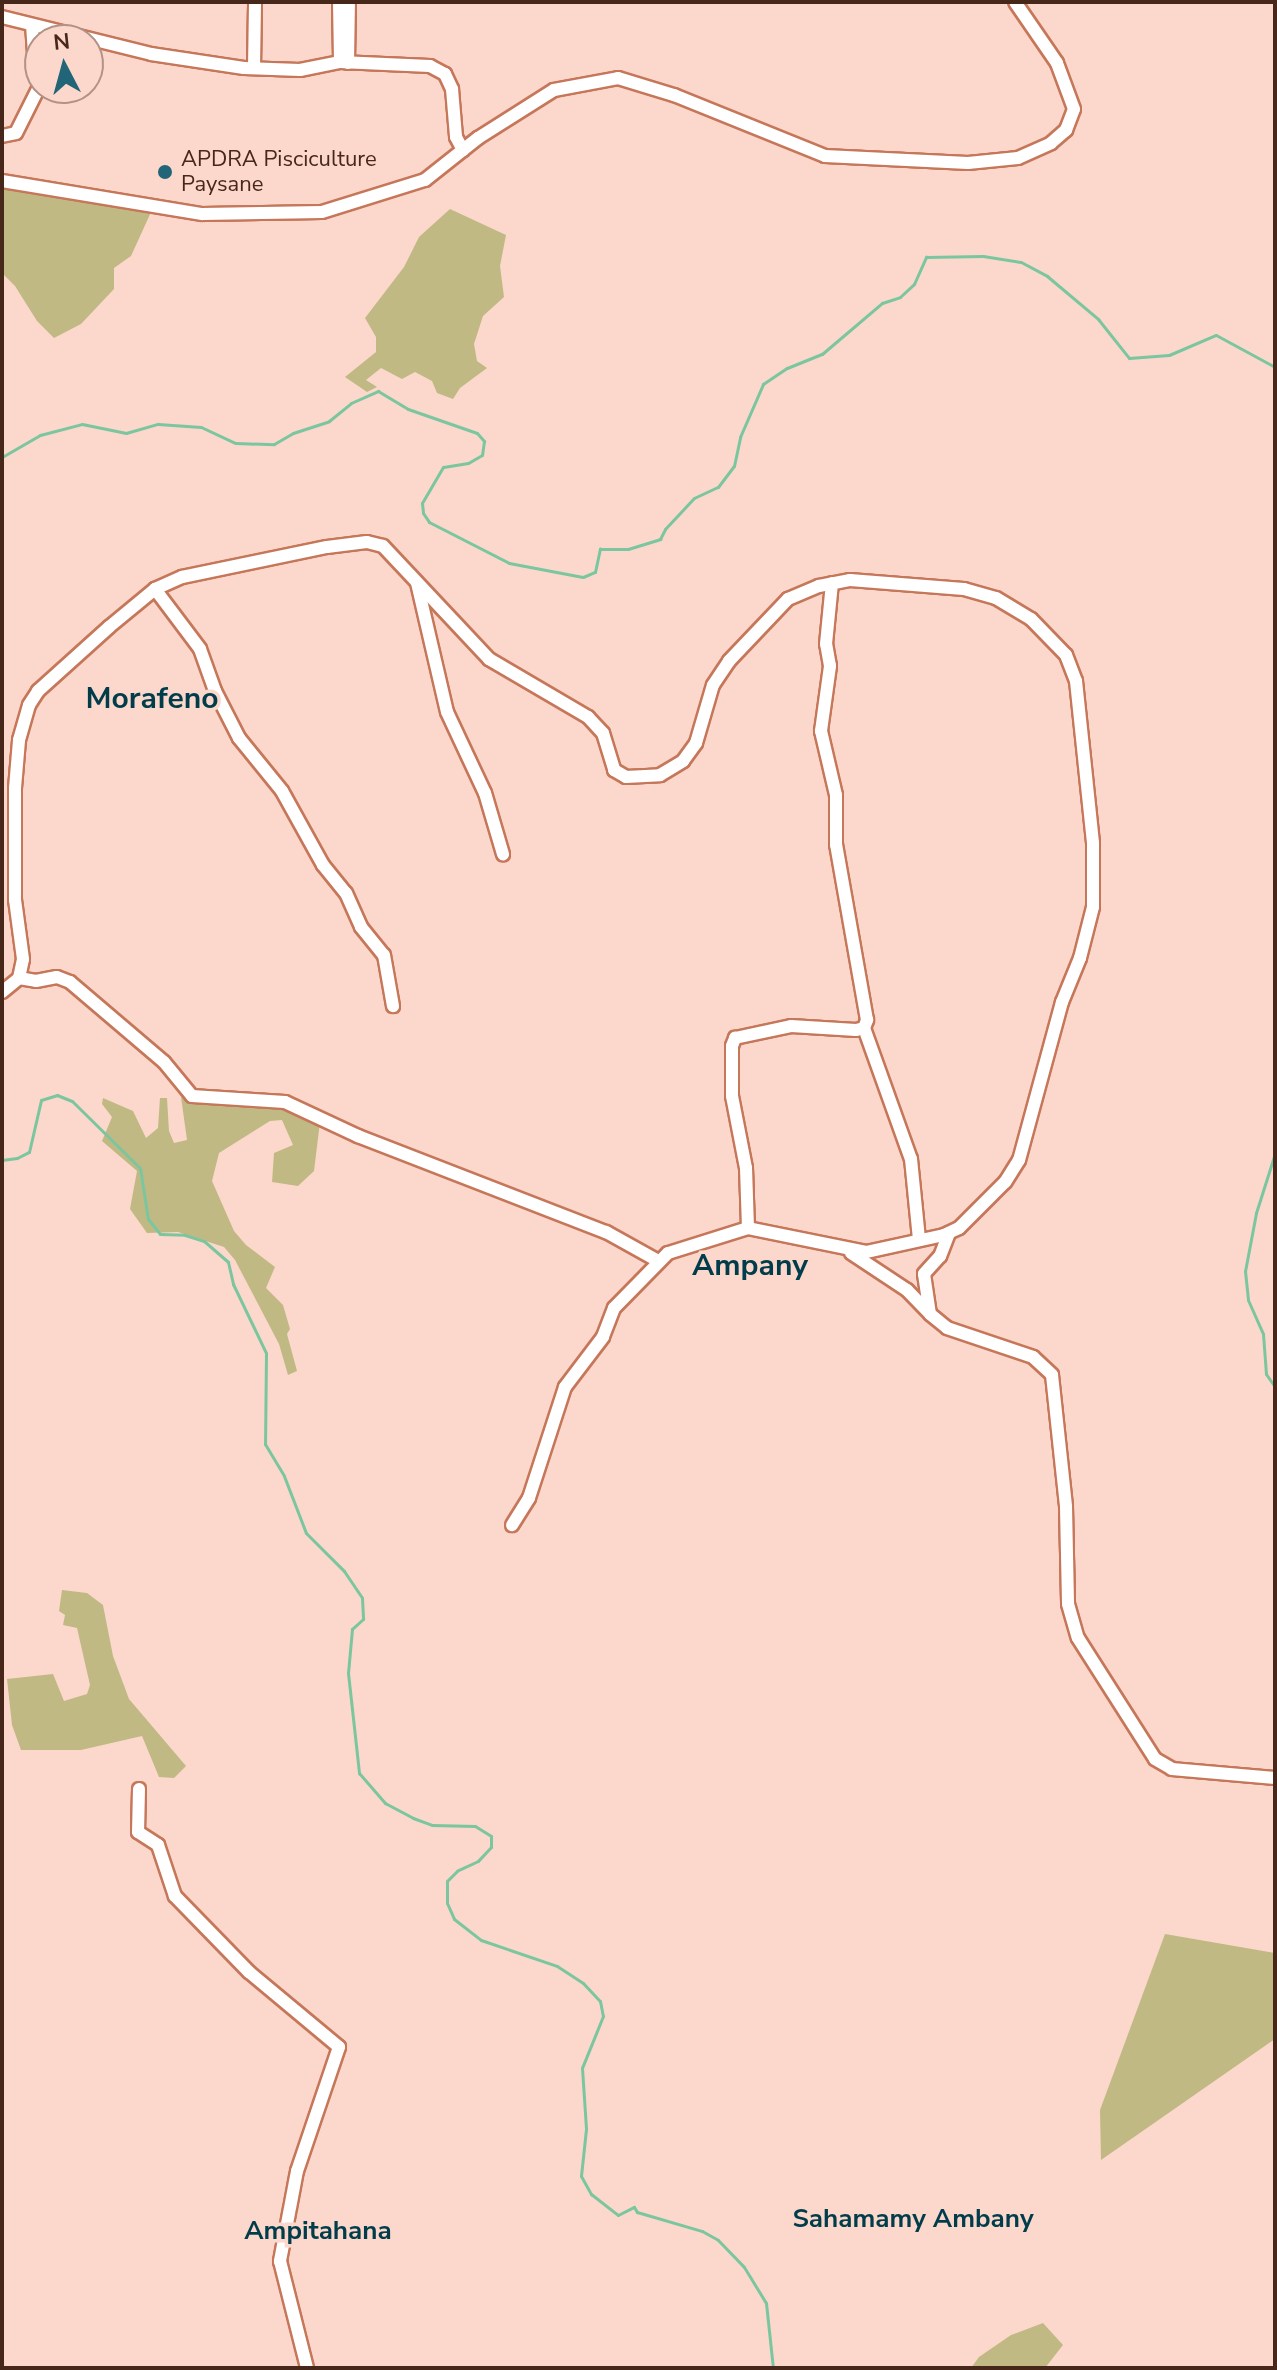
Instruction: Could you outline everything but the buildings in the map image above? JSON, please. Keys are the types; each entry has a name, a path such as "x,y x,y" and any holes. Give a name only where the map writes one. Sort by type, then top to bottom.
{"street":[{"path":"254,68 255,2"},
{"path":"339,2 344,62"},
{"path":"344,62 349,2"},
{"path":"2,181 202,214 322,212 425,180 463,150 554,90 618,78 674,95 825,156 968,163 1018,158 1051,143 1066,130 1074,109 1057,63 1015,2"},
{"path":"2,17 28,24"},
{"path":"104,43 151,54 254,68 300,70 344,62 430,66 445,74 452,89 456,137 463,150"},
{"path":"2,136 16,133 30,104"},
{"path":"2,992 19,978 23,959 15,900 15,788 19,740 29,705 50,681 155,589 202,571 367,542 383,546 489,659 588,717 603,733 614,770 626,777 660,775 683,761 696,743 713,685 729,661 788,599 832,583 850,580 964,589 996,598 1031,619 1049,637 1066,655 1076,681 1093,843 1093,907 1080,958 1062,1002 1019,1160 1005,1182 959,1228 949,1233 866,1252 748,1228 668,1253 614,1308 603,1337 565,1387 529,1498 512,1525"},
{"path":"416,579 447,712 485,793 503,854"},
{"path":"832,583 826,644 830,666 821,731 836,795 836,845 867,1020 864,1028 911,1159 911,1187 919,1239"},
{"path":"155,589 200,649 215,691 239,738 282,791 323,865 346,893 361,927 384,955 393,1006"},
{"path":"19,978 36,981 57,977 70,982 164,1062 192,1096 285,1102 358,1136 606,1232 658,1261"},
{"path":"748,1228 746,1168 732,1096 732,1046 735,1038 791,1026 864,1028"},
{"path":"930,1314 924,1274 940,1256 949,1233"},
{"path":"845,1249 907,1290 947,1328 1033,1357 1052,1375 1066,1507 1068,1604 1078,1638 1155,1759 1172,1769 1275,1778"},
{"path":"139,1789 138,1832 158,1845 175,1896 249,1972 339,2047 297,2171 280,2261 307,2368"}],"shaded area":[{"path":"2,186 152,210 131,256 114,268 114,289 81,324 54,338 37,321 15,286 2,273"},
{"path":"450,209 506,235 500,266 504,297 483,316 474,344 477,361 487,368 460,388 453,399 437,393 432,381 415,372 402,379 381,368 366,380 377,387 367,392 345,377 376,352 376,337 365,318 404,267 419,237"},
{"path":"181,1097 190,1103 207,1105 265,1104 320,1122 314,1171 298,1186 272,1182 274,1153 293,1145 282,1120 270,1121 219,1153 212,1181 234,1231 246,1245 275,1267 266,1288 283,1305 290,1329 287,1334 297,1371 288,1375 279,1344 235,1260 224,1247 178,1232 147,1233 130,1209 137,1171 102,1141 112,1117 102,1104 103,1098 133,1111 146,1138 158,1128 160,1098 167,1098 169,1131 174,1143 187,1140"},
{"path":"62,1590 87,1593 103,1605 113,1656 129,1699 186,1766 174,1778 159,1777 142,1736 81,1750 21,1750 12,1725 7,1679 53,1674 64,1701 87,1694 90,1685 77,1628 63,1625 65,1615 59,1611"},
{"path":"1165,1934 1275,1953 1275,2039 1101,2160 1100,2110"},
{"path":"1043,2323 1063,2345 1045,2368 971,2368 979,2357 1011,2335"}],"waterway":[{"path":"2,457 40,435 82,424 126,433 158,424 201,427 236,443 274,444 293,433 329,421 351,403 378,391 408,409 477,433 484,441 482,455 468,463 443,467 422,503 423,513 429,522 509,563 583,577 595,572 600,549 628,549 660,539 665,529 694,498 718,487 734,466 740,437 763,384 787,368 822,354 882,303 900,297 914,284 926,257 983,256 1021,262 1047,276 1098,319 1129,358 1169,355 1216,335 1275,367"},
{"path":"2,1160 29,1152 41,1100 57,1095 72,1101 140,1168 148,1219 160,1234 185,1235 204,1241 228,1262 233,1284 266,1353 265,1444 284,1476 306,1533 344,1571 362,1598 363,1619 352,1629 348,1673 359,1773 385,1803 413,1818 432,1825 475,1826 491,1836 491,1847 478,1861 457,1871 447,1881 447,1903 454,1919 481,1940 557,1966 583,1983 600,2001 603,2016 582,2068 586,2129 581,2176 591,2194 618,2215 634,2207 637,2212 702,2231 718,2240 744,2267 766,2303 773,2368"},
{"path":"1275,1153 1256,1213 1245,1271 1248,1300 1263,1334 1266,1374 1275,1387"}],"place":[{"name":"APDRA Pisciculture Paysane","path":"165,172"}],"district":[{"name":"Morafeno","path":"152,699"},
{"name":"Ampany","path":"750,1266"},
{"name":"Sahamamy Ambany","path":"913,2219"},
{"name":"Ampitahana","path":"318,2231"}]}
